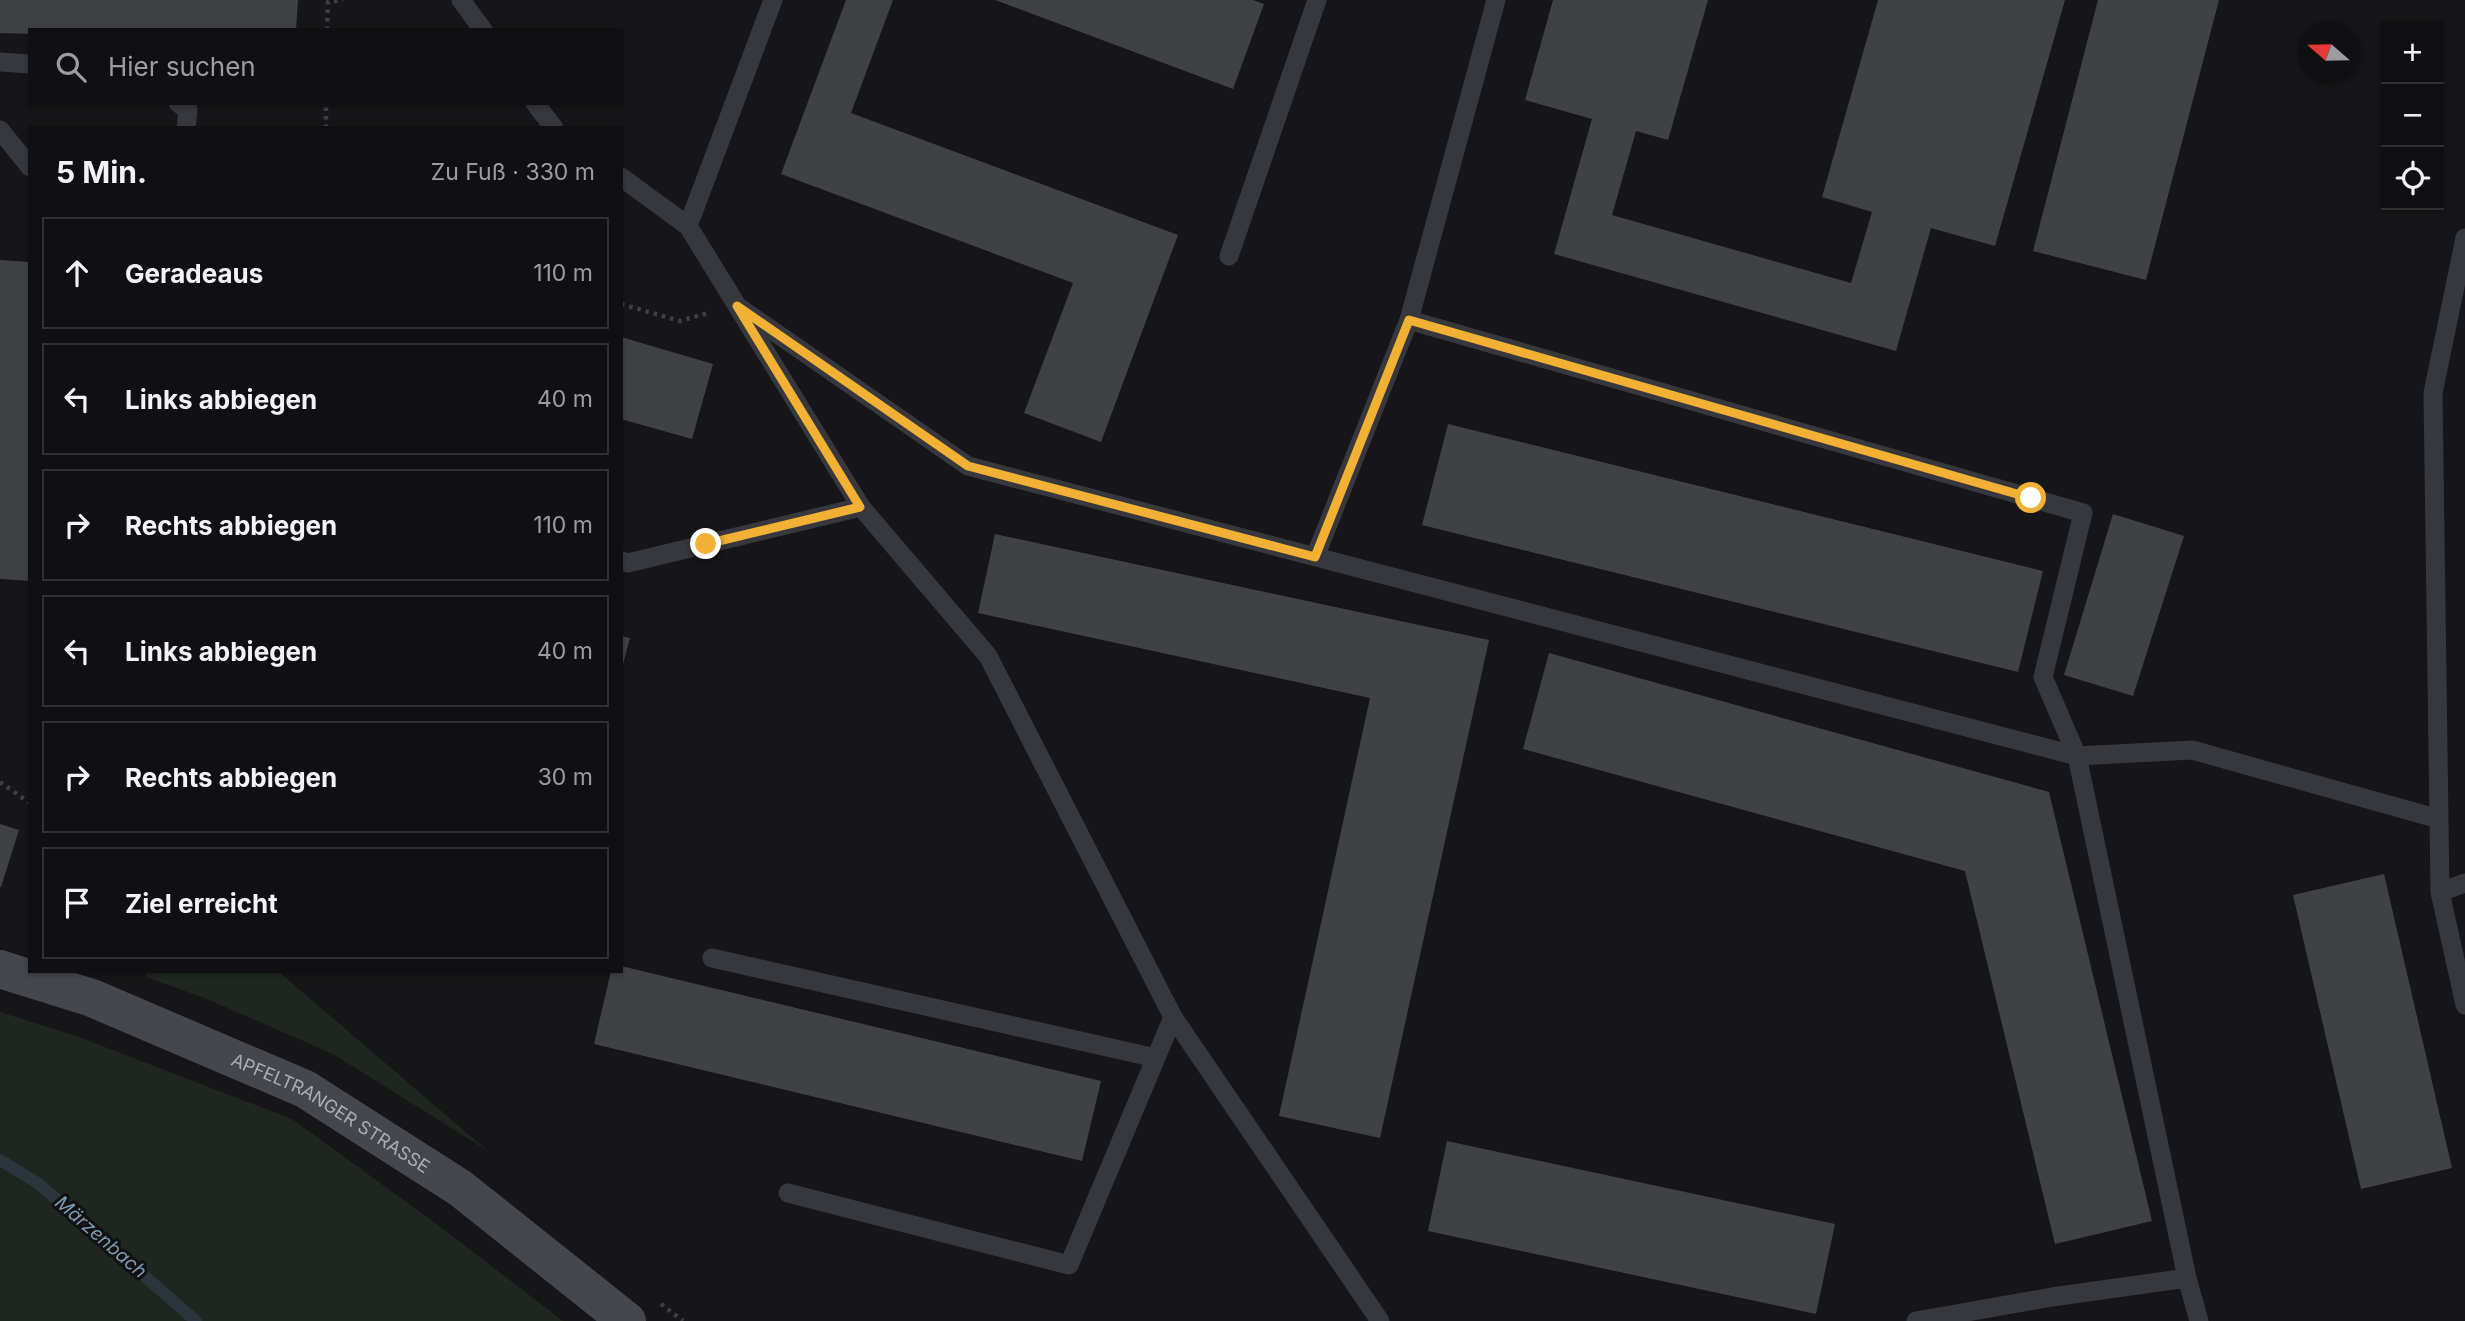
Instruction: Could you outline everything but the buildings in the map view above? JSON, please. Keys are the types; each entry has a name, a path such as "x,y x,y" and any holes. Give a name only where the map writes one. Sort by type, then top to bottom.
{"street":[{"name":"APFELTRANGER STRASSE","path":"0,969 92,998 305,1089 460,1188 627,1321"}],"lane":[{"path":"461,0 482,28"},
{"path":"688,226 773,0"},
{"path":"1229,256 1317,0"},
{"path":"1315,557 1409,320 1496,0"},
{"path":"0,62 28,64"},
{"path":"181,105 188,110 186,126"},
{"path":"537,105 553,126"},
{"path":"0,130 28,165"},
{"path":"623,178 688,226 860,507 988,656 1173,1017 1380,1321"},
{"path":"2465,238 2433,393 2440,892 2465,1005"},
{"path":"737,306 968,466 2077,756 2192,750 2439,819"},
{"path":"1409,320 2083,513 2043,677 2077,756 2187,1278 2199,1321"},
{"path":"623,562 628,564 860,507"},
{"path":"2440,892 2465,883"},
{"path":"712,958 1156,1058"},
{"path":"788,1193 1069,1265 1173,1017"},
{"path":"1916,1321 2052,1297 2187,1278"}],"path":[{"path":"327,28 328,2 344,0"},
{"path":"326,105 326,126"},
{"path":"623,305 680,321 737,306"},
{"path":"0,782 28,802"}],"shaded area":[{"path":"147,973 280,973 488,1151 333,1054 207,999 146,977"},
{"path":"0,1012 79,1037 292,1119 438,1225 563,1321 0,1321"}],"waterway":[{"name":"Märzenbach","path":"0,1160 39,1184 196,1321"}],"route":[{"path":"706,544 860,507 737,306 968,466 1315,557 1409,320 2031,498"}]}
